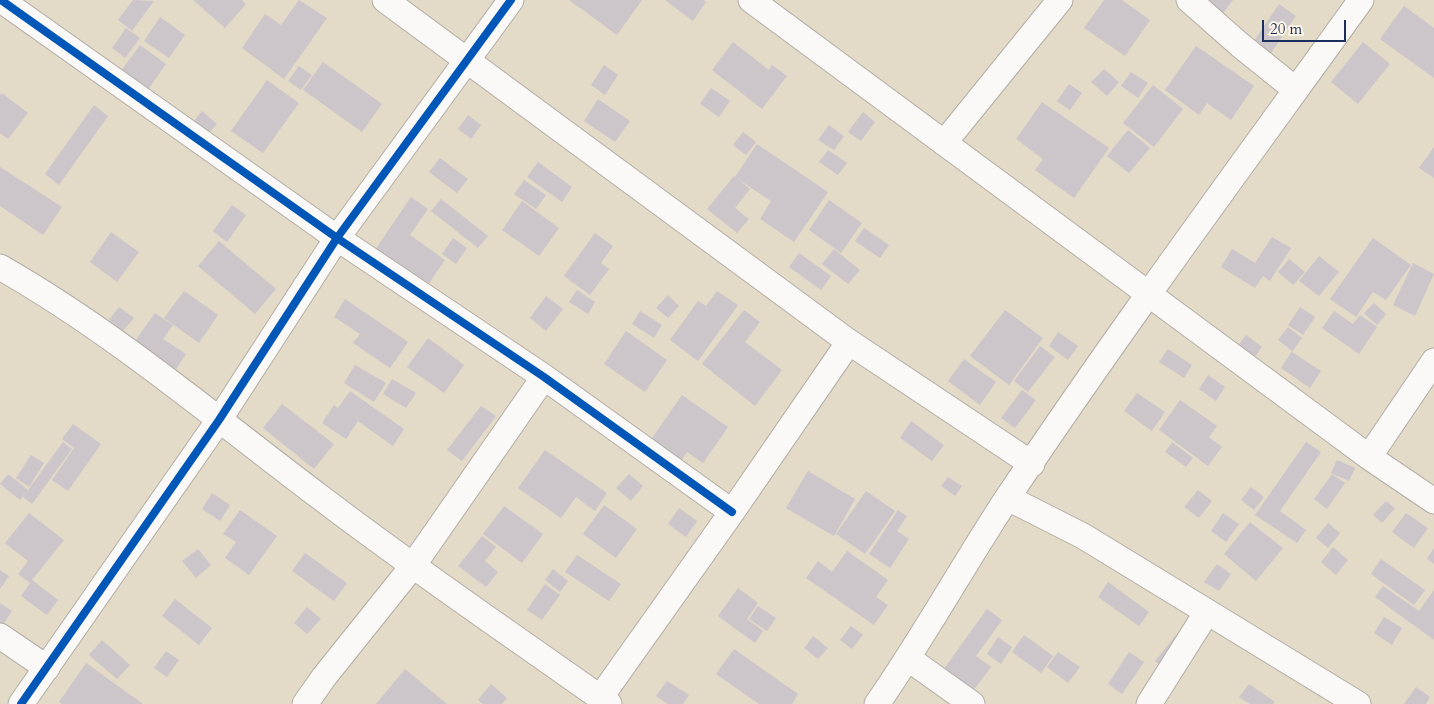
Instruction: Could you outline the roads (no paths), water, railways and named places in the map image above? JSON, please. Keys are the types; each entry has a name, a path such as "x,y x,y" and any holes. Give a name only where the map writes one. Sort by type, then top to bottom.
{"street":[{"path":"1,0 337,238 544,377 732,512"},
{"path":"385,0 849,342 1032,464"},
{"path":"21,704 219,420 337,238 511,0"},
{"path":"944,143 1060,0"},
{"path":"1189,0 1240,45 1296,90"},
{"path":"877,704 909,659 1008,498 1147,294 1361,0"},
{"path":"765,4 944,143 1369,457 1434,502"},
{"path":"0,267 30,284 131,352 412,567 604,701 849,342"},
{"path":"1369,457 1434,361"},
{"path":"305,704 412,567 544,377"},
{"path":"1008,498 1083,536 1358,704"},
{"path":"1149,704 1207,612"},
{"path":"0,636 46,668"},
{"path":"909,659 972,704"}]}
